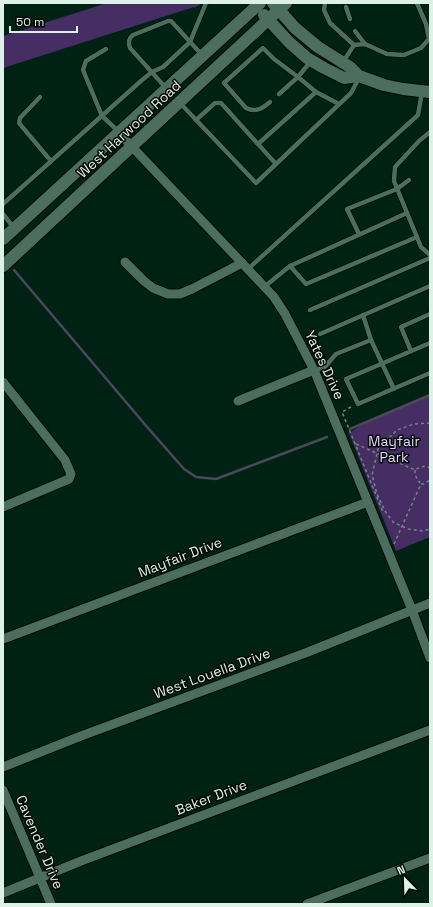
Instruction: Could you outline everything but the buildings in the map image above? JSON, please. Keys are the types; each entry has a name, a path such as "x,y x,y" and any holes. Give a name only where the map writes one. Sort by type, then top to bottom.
{"main road":[{"path":"257,4 276,10 318,47 343,62 359,76 384,85 426,91"},
{"name":"West Harwood Road","path":"3,239 167,89 257,4"},
{"path":"276,10 289,42 312,60 344,78 359,76"},
{"name":"West Harwood Road","path":"3,266 276,10"}],"street":[{"name":"Yates Drive","path":"119,133 274,297 285,314 314,370 412,610 430,658"},
{"path":"125,262 153,288 168,294 180,294 245,266"},
{"path":"238,401 314,370"},
{"path":"3,382 65,460 71,474 69,479 3,507"},
{"name":"Mayfair Drive","path":"3,639 368,502"},
{"name":"West Louella Drive","path":"3,767 81,736 308,652 430,603"},
{"name":"Baker Drive","path":"3,894 81,860 430,730"},
{"name":"Cavender Drive","path":"3,790 51,904"},
{"path":"308,904 430,858"}],"lane":[{"path":"3,204 152,72 163,67 190,42 206,3"},
{"path":"325,3 324,10 330,23 354,45 365,44"},
{"path":"355,31 365,44 387,54 404,55 422,48 429,39 426,24 417,3"},
{"path":"346,7 350,20"},
{"path":"167,89 130,48 129,41 133,34 171,21 202,56"},
{"path":"343,62 354,45"},
{"path":"270,102 261,109 257,110 246,108 224,83 263,48 316,92 340,104"},
{"path":"106,49 86,61 83,70 102,116 119,133"},
{"path":"279,94 298,77 312,60"},
{"path":"179,102 256,183 351,93 359,76"},
{"path":"245,266 418,115 426,91"},
{"path":"258,144 316,92"},
{"path":"40,97 20,118 19,123 51,161"},
{"path":"196,120 214,102 220,103 276,164"},
{"path":"430,132 394,166 394,181 397,189 421,247 430,255"},
{"path":"358,234 347,209 397,189 409,180"},
{"path":"264,287 290,266 407,213"},
{"path":"3,214 14,228"},
{"path":"290,266 306,284 417,237"},
{"path":"310,310 430,258"},
{"path":"320,334 430,286"},
{"path":"411,351 401,327 430,314"},
{"path":"363,315 371,340 394,389"},
{"path":"314,370 324,368 336,354 371,340"},
{"path":"430,343 346,379 358,404 430,373"}],"path":[{"path":"358,404 342,412 384,516"},
{"path":"430,423 414,424 396,430 378,449 372,475 377,494 384,511 392,522 408,530 423,531 430,529"},
{"path":"356,444 415,470"},
{"path":"415,470 426,466 430,468"},
{"path":"415,470 421,484"},
{"path":"390,556 421,484 424,484 430,480"},
{"path":"392,536 397,549"}],"green space":[{"path":"107,3 202,3 194,8 3,68 3,36"},
{"name":"Mayfair Park","path":"430,395 430,537 396,551 349,433 371,419"}],"waterway":[{"path":"14,270 184,469 196,477 216,479 327,437"},
{"path":"350,429 430,395"}]}
